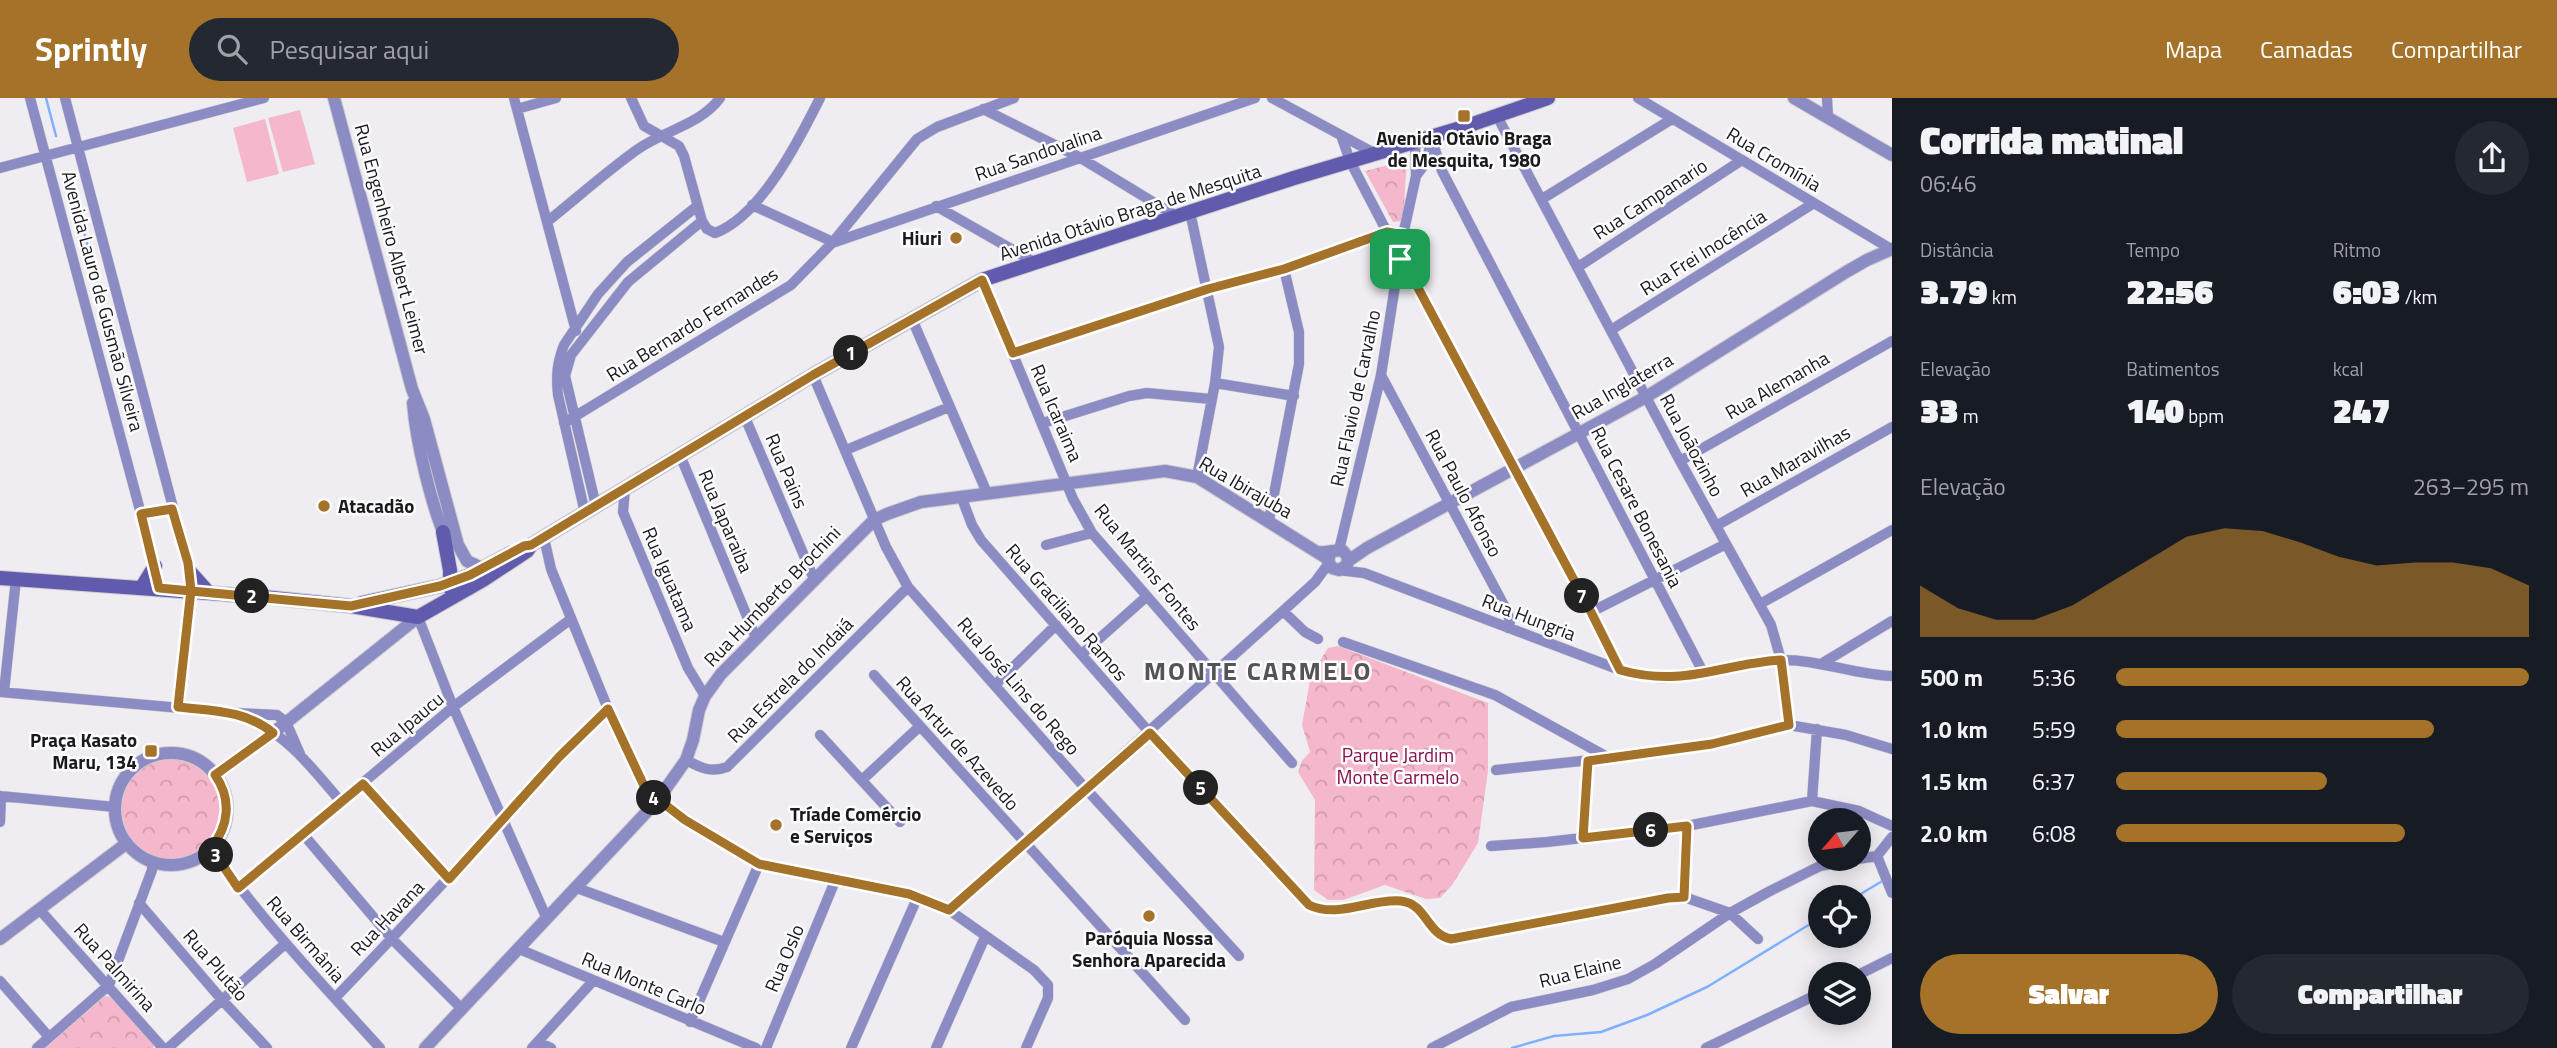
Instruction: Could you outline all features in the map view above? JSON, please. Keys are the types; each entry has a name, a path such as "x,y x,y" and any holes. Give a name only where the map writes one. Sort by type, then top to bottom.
{"main road":[{"name":"Avenida Otávio Braga de Mesquita","path":"418,617 478,574 524,546 538,541 744,415 982,280 1548,98"},
{"path":"443,532 450,585"},
{"path":"142,587 155,566"},
{"path":"190,572 208,592"},
{"path":"351,606 450,585 478,574"},
{"path":"0,578 191,590 351,606 418,617 429,603 450,585"}],"street":[{"name":"Avenida Lauro de Gusmão Silveira","path":"30,98 159,588"},
{"name":"Avenida Lauro de Gusmão Silveira","path":"65,98 190,572 191,590 178,707"},
{"path":"0,168 264,98"},
{"name":"Rua Engenheiro Albert Leimer","path":"334,98 457,545 478,574"},
{"path":"556,98 515,103 575,329 582,341"},
{"path":"631,98 644,126 678,146 684,156 696,207 707,229 715,233 725,230 771,183 793,150 820,98"},
{"path":"548,221 638,149 695,120 710,110 720,98"},
{"name":"Rua Bernardo Fernandes","path":"564,423 773,297 812,265 833,242 917,139 937,127 1014,98"},
{"name":"Rua Sandovalina","path":"833,242 1255,98"},
{"path":"1272,98 1374,153"},
{"name":"Rua Cromínia","path":"1638,98 1892,249"},
{"path":"1794,98 1892,155"},
{"path":"1827,98 1828,117"},
{"path":"983,109 1079,157 1183,214 1208,289 1219,347 1197,477"},
{"name":"Rua Joãozinho","path":"1497,116 1680,461 1760,604 1775,636 1781,660 1789,725"},
{"path":"1542,200 1672,119"},
{"path":"1340,133 1350,161 1387,232"},
{"name":"Rua Cesare Bonesania","path":"1431,137 1442,171 1704,674"},
{"name":"Rua Flavio de Carvalho","path":"1336,557 1381,375 1404,235 1420,172 1429,154 1431,137"},
{"name":"Rua Flavio de Carvalho","path":"1415,142 1420,172"},
{"name":"Rua Campanario","path":"1578,267 1742,160"},
{"path":"1420,172 1442,171"},
{"name":"Rua Frei Inocência","path":"1611,330 1814,204"},
{"path":"752,205 833,242"},
{"path":"936,206 1034,262"},
{"path":"595,507 564,423 558,396 556,367 564,345 598,294 627,262 696,207"},
{"path":"595,507 565,370 571,355 637,273 702,221"},
{"path":"1013,353 1208,289 1284,269 1387,232 1404,235"},
{"name":"Rua Inglaterra","path":"1336,557 1367,548 1646,397 1846,272 1892,249"},
{"path":"1400,259 1417,286 1620,670"},
{"path":"1269,520 1299,365 1299,332 1284,269"},
{"name":"Rua Icaraima","path":"982,280 1067,483"},
{"path":"912,319 987,493"},
{"name":"Rua Alemanha","path":"1680,461 1892,341"},
{"name":"Rua José Lins do Rego","path":"813,375 886,547 908,587 1086,789 1239,956"},
{"name":"Rua Paulo Afonso","path":"1381,375 1507,611 1508,628"},
{"path":"1215,383 1294,396"},
{"name":"Rua Engenheiro Albert Leimer","path":"412,389 415,421 443,532 453,554 478,574"},
{"path":"1043,423 1129,396 1147,393 1212,400"},
{"path":"846,450 948,407"},
{"name":"Rua Pains","path":"744,415 814,579"},
{"name":"Rua Maravilhas","path":"1716,526 1892,427"},
{"name":"Rua Japaraiba","path":"680,456 756,638"},
{"name":"Rua Ibirajuba","path":"1067,483 1165,471 1197,477 1336,557"},
{"name":"Rua Humberto Brochini","path":"425,1048 657,801 686,760 705,696 756,638 874,520 920,502 1067,483"},
{"name":"Rua Martins Fontes","path":"1067,483 1092,533 1292,763"},
{"name":"Rua Iguatama","path":"625,489 623,512 688,668 705,696"},
{"name":"Rua Graciliano Ramos","path":"961,496 981,540 1150,733 1309,905 1326,910 1392,901 1409,902 1421,910 1437,934 1451,939 1684,897"},
{"name":"Rua Iguatama","path":"595,507 623,512"},
{"path":"141,514 172,509"},
{"path":"1760,604 1892,530"},
{"path":"1046,545 1092,533"},
{"path":"538,541 608,709 646,790 657,801 759,864 835,881 878,886 918,896 949,910 1034,970 1048,985 1048,998 1026,1048"},
{"path":"1591,612 1726,544"},
{"path":"949,910 1150,733 1315,582 1336,557"},
{"name":"Rua Hungria","path":"1336,557 1364,573 1508,628 1620,670 1655,678 1704,674 1781,660 1892,676"},
{"path":"16,579 2,692 277,715 286,722 300,754"},
{"name":"Rua Estrela do Indaiá","path":"686,760 709,770 717,771 727,767 908,587"},
{"path":"1082,653 1146,597"},
{"path":"1283,611 1305,632 1318,639"},
{"path":"215,775 273,733 418,617 453,707 547,919"},
{"name":"Rua Ipaucu","path":"238,888 453,707 571,619"},
{"path":"1821,664 1892,621"},
{"path":"995,685 1056,625"},
{"path":"1343,642 1495,695 1610,758"},
{"name":"Rua Artur de Azevedo","path":"874,675 1185,1020"},
{"name":"Rua Havana","path":"335,998 608,709"},
{"path":"237,713 257,722 300,754 341,802"},
{"path":"1496,771 1712,744 1789,725 1846,735 1892,749"},
{"path":"862,780 920,726"},
{"path":"1812,801 1817,729"},
{"path":"820,735 900,822"},
{"path":"166,753 180,754 194,758 215,775 224,790 227,806 224,827 211,848 188,862 165,864 141,856 127,843 117,824 115,807 118,791 135,765 149,757 166,753"},
{"path":"1583,838 1588,761"},
{"path":"363,784 449,879"},
{"path":"0,822 1,796 115,807"},
{"path":"1491,846 1687,826 1812,801 1860,811 1892,826"},
{"path":"1687,826 1684,897 1730,913 1758,939"},
{"path":"303,834 392,939 462,1009"},
{"path":"1892,837 1877,856 1892,893"},
{"path":"0,939 127,843"},
{"name":"Rua Birmânia","path":"211,848 238,888 285,944 380,1048"},
{"name":"Rua Elaine","path":"1871,857 1877,856"},
{"path":"37,1048 109,985 152,870 152,861"},
{"path":"690,1021 759,864"},
{"name":"Rua Elaine","path":"1432,1048 1511,1007 1593,990 1628,979 1730,913 1808,872"},
{"name":"Rua Oslo","path":"766,1048 835,881"},
{"path":"577,888 724,942"},
{"path":"851,1048 918,896"},
{"name":"Rua Plutão","path":"139,903 267,1048"},
{"name":"Rua Palmirina","path":"40,910 166,1048"},
{"path":"936,1048 985,937"},
{"path":"166,1048 285,944"},
{"name":"Rua Monte Carlo","path":"519,949 756,1048"},
{"path":"1871,968 1892,958"},
{"path":"0,981 49,1037"},
{"path":"535,1045 593,981"},
{"path":"1706,1048 1808,999"},
{"path":"535,1045 551,1048"}],"green space":[{"path":"300,110 315,164 283,172 268,118"},
{"path":"265,119 279,174 247,182 233,128"},
{"path":"1407,160 1403,221 1393,222 1365,171"},
{"name":"Parque Jardim Monte Carmelo","path":"1338,646 1488,703 1488,771 1478,843 1452,885 1440,898 1426,899 1385,885 1343,900 1328,900 1314,890 1315,800 1298,772 1302,761 1310,752 1302,725 1311,675 1328,648"},
{"path":"171,753 192,758 210,770 222,788 227,809 222,830 210,848 192,860 171,865 150,860 132,848 120,830 115,809 120,788 132,770 150,758"},
{"path":"105,996 113,998 154,1045 153,1048 45,1048"}],"waterway":[{"path":"46,98 56,136"},
{"path":"68,172 97,281"},
{"path":"1871,888 1884,880"},
{"path":"1512,1048 1554,1036 1601,1032 1647,1015 1707,987 1808,925"}],"place":[{"name":"Avenida Otávio Braga de Mesquita, 1980","path":"1464,116"},
{"name":"Hiuri","path":"956,238"},
{"name":"Atacadão","path":"324,506"},
{"name":"Praça Kasato Maru, 134","path":"151,751"},
{"name":"Tríade Comércio e Serviços","path":"776,825"},
{"name":"Paróquia Nossa Senhora Aparecida","path":"1149,916"}],"district":[{"name":"MONTE CARMELO","path":"1258,671"}],"route":[{"path":"1400,259 1404,235 1387,232 1284,269 1208,289 1013,353 982,280 744,415 531,545 524,546 470,575 440,586 351,606 191,590 159,588 141,514 172,509 190,572 191,590 178,707 237,713 273,733 215,775 224,790 227,806 224,827 211,848 238,888 363,784 449,879 559,757 608,709 646,790 685,820 759,864 835,881 878,886 918,896 949,910 1150,733 1309,905 1319,909 1392,901 1409,902 1421,910 1437,934 1451,939 1684,897 1687,826 1583,838 1588,761 1712,744 1789,725 1781,660 1667,678 1641,676 1620,670 1417,286 1400,259"}]}
